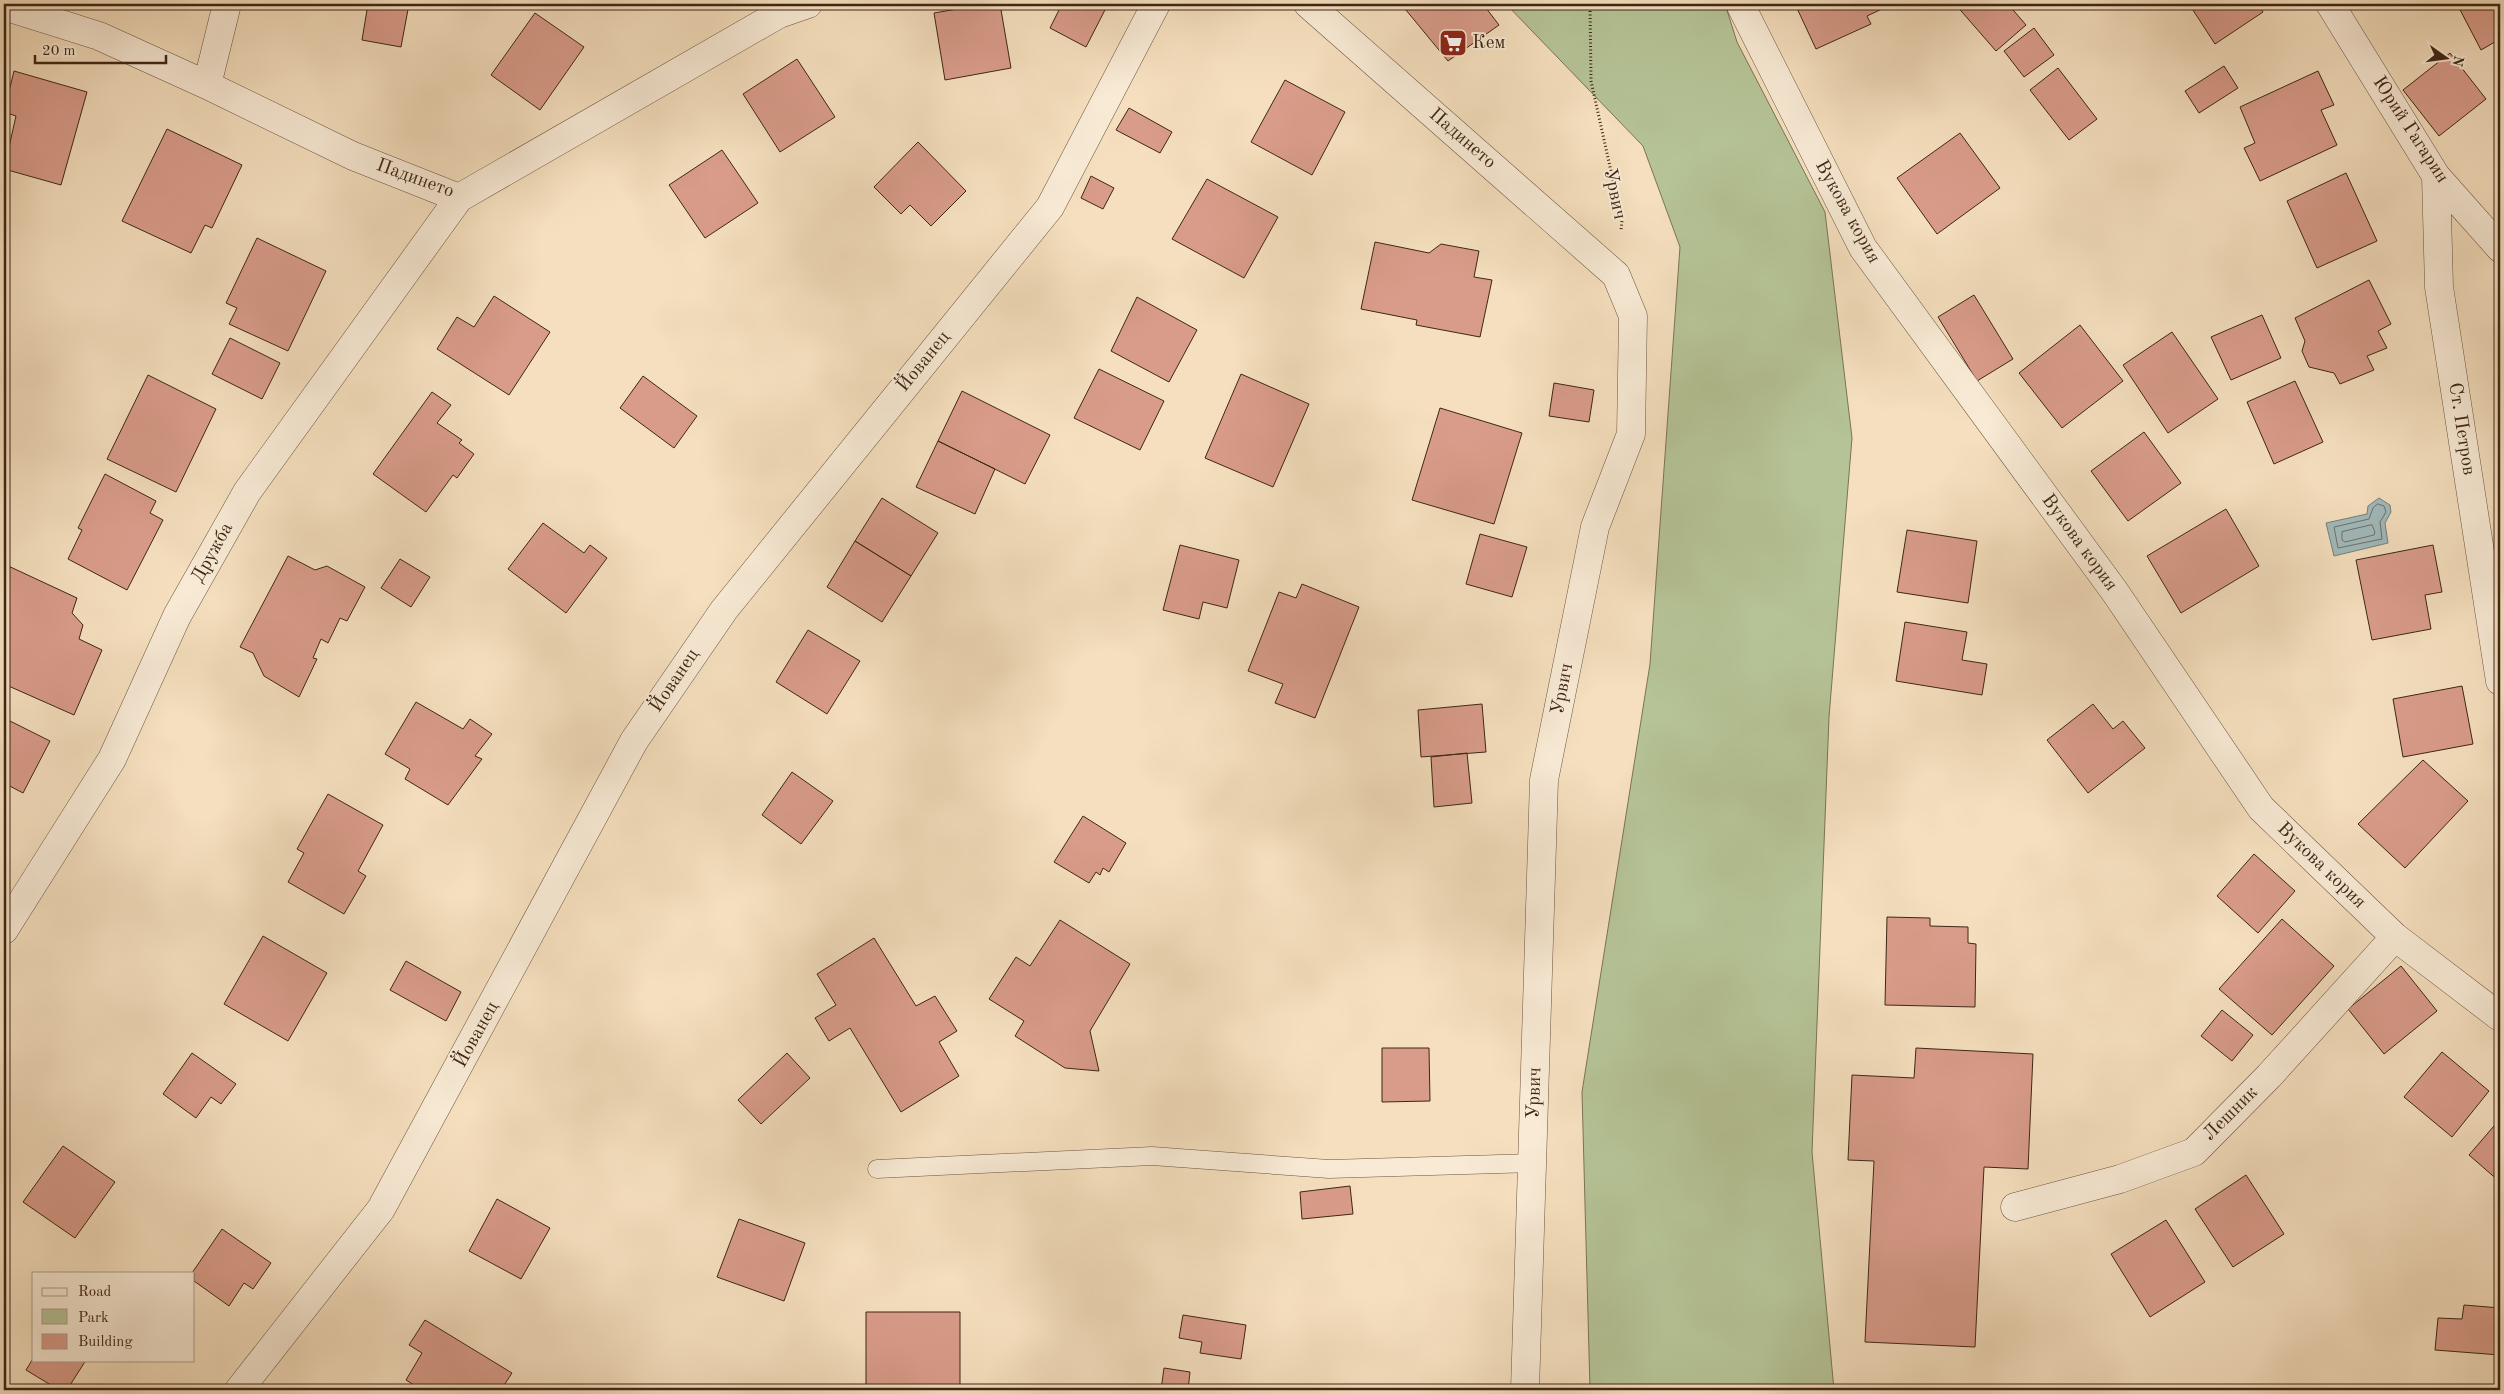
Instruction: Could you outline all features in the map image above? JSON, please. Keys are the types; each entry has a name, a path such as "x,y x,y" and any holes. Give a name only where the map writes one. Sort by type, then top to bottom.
{"street":[{"path":"208,85 227,4"},
{"name":"Падинето","path":"4,6 99,36 208,85 353,156 459,198 779,14 808,4"},
{"name":"Йованец","path":"239,1390 381,1209 634,742 724,610 1050,207 1156,4"},
{"name":"Падинето","path":"1308,4 1616,275"},
{"name":"Вукова кория","path":"1740,4 1863,248 2115,592 2261,808 2395,937 2500,1017"},
{"name":"Юрий Гагарин","path":"2330,4 2436,176 2500,248"},
{"name":"Ст. Петров","path":"2436,176 2439,287 2500,681"},
{"name":"Дружба","path":"4,930 112,759 178,616 247,492 459,198"},
{"name":"Урвич","path":"1525,1390 1544,780 1595,527 1630,434 1633,316 1616,275"},
{"name":"Лешник","path":"2015,1207 2120,1180 2194,1152 2269,1076 2395,937"}],"lane":[{"path":"877,1169 1152,1156 1329,1169 1533,1163"}],"path":[{"name":"Урвич","path":"1590,4 1591,81 1622,221 1616,275"}],"green space":[{"path":"1506,4 1725,4 1737,42 1825,212 1852,438 1829,717 1812,1152 1834,1390 1590,1390 1582,1092 1650,664 1680,247 1643,146"}],"water":[{"path":"2379,498 2390,505 2391,512 2385,523 2388,543 2334,556 2326,523 2367,514 2368,506"}],"building":[{"path":"368,4 409,4 401,47 362,40"},
{"path":"986,4 1000,4 1011,68 945,80 934,13"},
{"path":"1062,4 1108,4 1086,47 1050,28"},
{"name":"Кем","path":"1401,4 1483,4 1499,25 1448,61"},
{"path":"1795,4 1884,4 1886,7 1867,16 1871,24 1816,49"},
{"path":"1955,4 2008,4 2026,25 1996,51"},
{"path":"2189,4 2258,4 2263,12 2215,44"},
{"path":"2457,4 2500,4 2500,39 2481,50"},
{"path":"535,13 584,47 540,110 491,75"},
{"path":"2034,28 2054,55 2024,77 2004,51"},
{"path":"2450,53 2486,99 2439,136 2403,90"},
{"path":"797,59 835,117 780,152 743,94"},
{"path":"2224,66 2238,88 2199,113 2185,91"},
{"path":"2058,68 2097,119 2069,140 2030,90"},
{"path":"14,71 87,92 61,185 4,169 16,116 4,112"},
{"path":"2318,71 2334,105 2321,110 2337,145 2260,181 2244,148 2255,143 2240,107"},
{"path":"1285,80 1345,112 1312,175 1251,142"},
{"path":"1129,108 1172,132 1160,153 1116,130"},
{"path":"167,129 242,165 212,228 205,225 191,253 122,221"},
{"path":"1960,133 2000,188 1937,234 1897,178"},
{"path":"918,142 966,191 931,226 910,205 901,214 874,187"},
{"path":"722,150 758,203 705,238 669,185"},
{"path":"2346,173 2377,241 2317,268 2287,201"},
{"path":"1091,176 1114,188 1103,209 1081,198"},
{"path":"1207,179 1278,217 1244,278 1172,239"},
{"path":"257,238 326,271 288,351 229,324 237,308 226,303"},
{"path":"1375,242 1429,253 1441,244 1479,251 1474,277 1492,280 1480,337 1416,325 1417,320 1361,309"},
{"path":"2369,280 2391,324 2378,331 2387,348 2367,356 2374,370 2340,384 2334,373 2309,367 2302,351 2305,341 2295,318"},
{"path":"1974,295 2013,359 1977,381 1938,317"},
{"path":"494,296 550,332 509,395 437,349 457,317 474,327"},
{"path":"1137,297 1197,330 1169,382 1111,351"},
{"path":"2262,315 2281,358 2231,380 2211,337"},
{"path":"2080,325 2123,381 2062,428 2019,373"},
{"path":"2172,332 2218,399 2168,433 2123,365"},
{"path":"230,338 280,363 262,399 212,374"},
{"path":"1099,369 1164,401 1140,450 1074,418"},
{"path":"1241,374 1309,404 1273,487 1205,458"},
{"path":"148,375 216,409 176,492 107,459"},
{"path":"643,376 697,416 674,448 620,408"},
{"path":"2295,381 2323,442 2274,464 2247,402"},
{"path":"1554,383 1594,390 1589,422 1549,416"},
{"path":"962,391 1050,435 1025,484 938,441"},
{"path":"432,392 451,405 437,423 462,440 459,443 474,454 457,478 453,475 426,512 373,474"},
{"path":"1440,408 1522,433 1494,524 1412,500"},
{"path":"2144,432 2181,483 2128,521 2091,471"},
{"path":"938,441 995,469 975,514 916,487"},
{"path":"105,474 156,501 150,513 163,520 127,590 68,559 82,530 78,528"},
{"path":"882,498 938,533 911,576 855,541"},
{"path":"2226,509 2259,566 2181,613 2147,556"},
{"path":"2500,522 2500,545 2495,523"},
{"path":"543,523 584,553 590,545 607,558 566,613 508,569"},
{"path":"1907,530 1977,541 1968,603 1897,592"},
{"path":"1480,534 1527,547 1512,597 1466,584"},
{"path":"855,541 911,576 882,622 827,587"},
{"path":"1180,545 1239,560 1227,608 1203,602 1199,619 1163,610"},
{"path":"2433,545 2442,592 2425,595 2431,629 2372,640 2356,560"},
{"path":"288,556 315,570 327,566 365,587 347,621 340,618 328,643 321,639 313,658 317,659 299,697 264,676 253,653 240,647"},
{"path":"400,559 430,577 411,607 381,588"},
{"path":"4,564 77,598 72,613 83,625 79,639 102,650 74,715 4,684"},
{"path":"1302,584 1359,607 1315,718 1275,703 1283,684 1248,671 1279,592 1296,598"},
{"path":"1905,622 1967,632 1962,660 1987,664 1982,695 1896,681"},
{"path":"808,630 860,661 827,714 776,682"},
{"path":"2462,686 2473,744 2403,757 2393,699"},
{"path":"416,702 463,729 470,719 492,734 475,756 482,759 448,805 405,779 410,769 385,754"},
{"path":"1482,704 1486,752 1421,757 1418,710"},
{"path":"2093,704 2113,729 2123,721 2145,748 2088,793 2047,740"},
{"path":"10,721 50,741 23,793 4,783 4,733"},
{"path":"1467,753 1472,803 1434,807 1431,757"},
{"path":"2423,760 2468,801 2405,868 2358,824"},
{"path":"792,772 833,801 801,844 762,815"},
{"path":"328,794 383,825 358,871 366,876 344,914 288,882 304,853 297,849"},
{"path":"1083,816 1126,843 1109,872 1103,868 1100,875 1096,872 1089,883 1054,862"},
{"path":"2254,854 2295,891 2258,933 2217,896"},
{"path":"1887,917 1930,918 1930,926 1968,927 1968,943 1976,944 1975,1007 1885,1005"},
{"path":"2282,919 2334,966 2272,1035 2219,989"},
{"path":"1060,920 1130,964 1090,1031 1099,1071 1065,1068 1015,1036 1024,1021 989,999 1016,957 1030,966"},
{"path":"263,936 327,973 288,1041 224,1004"},
{"path":"874,938 916,1006 935,996 957,1031 939,1042 959,1076 901,1112 850,1028 829,1041 815,1018 836,1005 817,974"},
{"path":"406,961 461,992 446,1021 390,990"},
{"path":"2401,966 2437,1011 2384,1054 2348,1009"},
{"path":"2222,1010 2253,1035 2232,1061 2201,1036"},
{"path":"1382,1048 1429,1048 1430,1101 1382,1102"},
{"path":"1916,1048 2033,1054 2028,1169 1984,1167 1975,1347 1865,1342 1874,1161 1848,1160 1852,1075 1914,1078"},
{"path":"2442,1052 2489,1091 2452,1137 2404,1097"},
{"path":"192,1053 236,1084 221,1104 211,1097 196,1118 163,1094"},
{"path":"787,1053 810,1078 761,1124 738,1100"},
{"path":"2500,1119 2500,1182 2469,1155"},
{"path":"63,1146 115,1182 75,1238 23,1202"},
{"path":"2246,1175 2284,1234 2233,1267 2195,1209"},
{"path":"1350,1186 1353,1214 1302,1219 1300,1192"},
{"path":"497,1199 550,1228 521,1279 469,1251"},
{"path":"739,1219 805,1243 784,1301 717,1277"},
{"path":"2166,1220 2205,1282 2150,1317 2111,1254"},
{"path":"222,1229 271,1263 253,1289 244,1283 229,1306 195,1282 195,1272 193,1272"},
{"path":"2464,1305 2500,1308 2500,1355 2435,1350 2438,1318 2462,1319"},
{"path":"866,1312 960,1312 960,1390 866,1390"},
{"path":"1183,1315 1246,1325 1241,1359 1200,1353 1202,1342 1179,1338"},
{"path":"425,1320 512,1373 501,1390 422,1390 406,1380 422,1353 409,1345"},
{"path":"32,1360 32,1362 85,1362 67,1390 59,1390 26,1370"},
{"path":"1164,1368 1190,1372 1188,1390 1161,1390"}],"place":[{"name":"Кем","path":"1453,43"}]}
